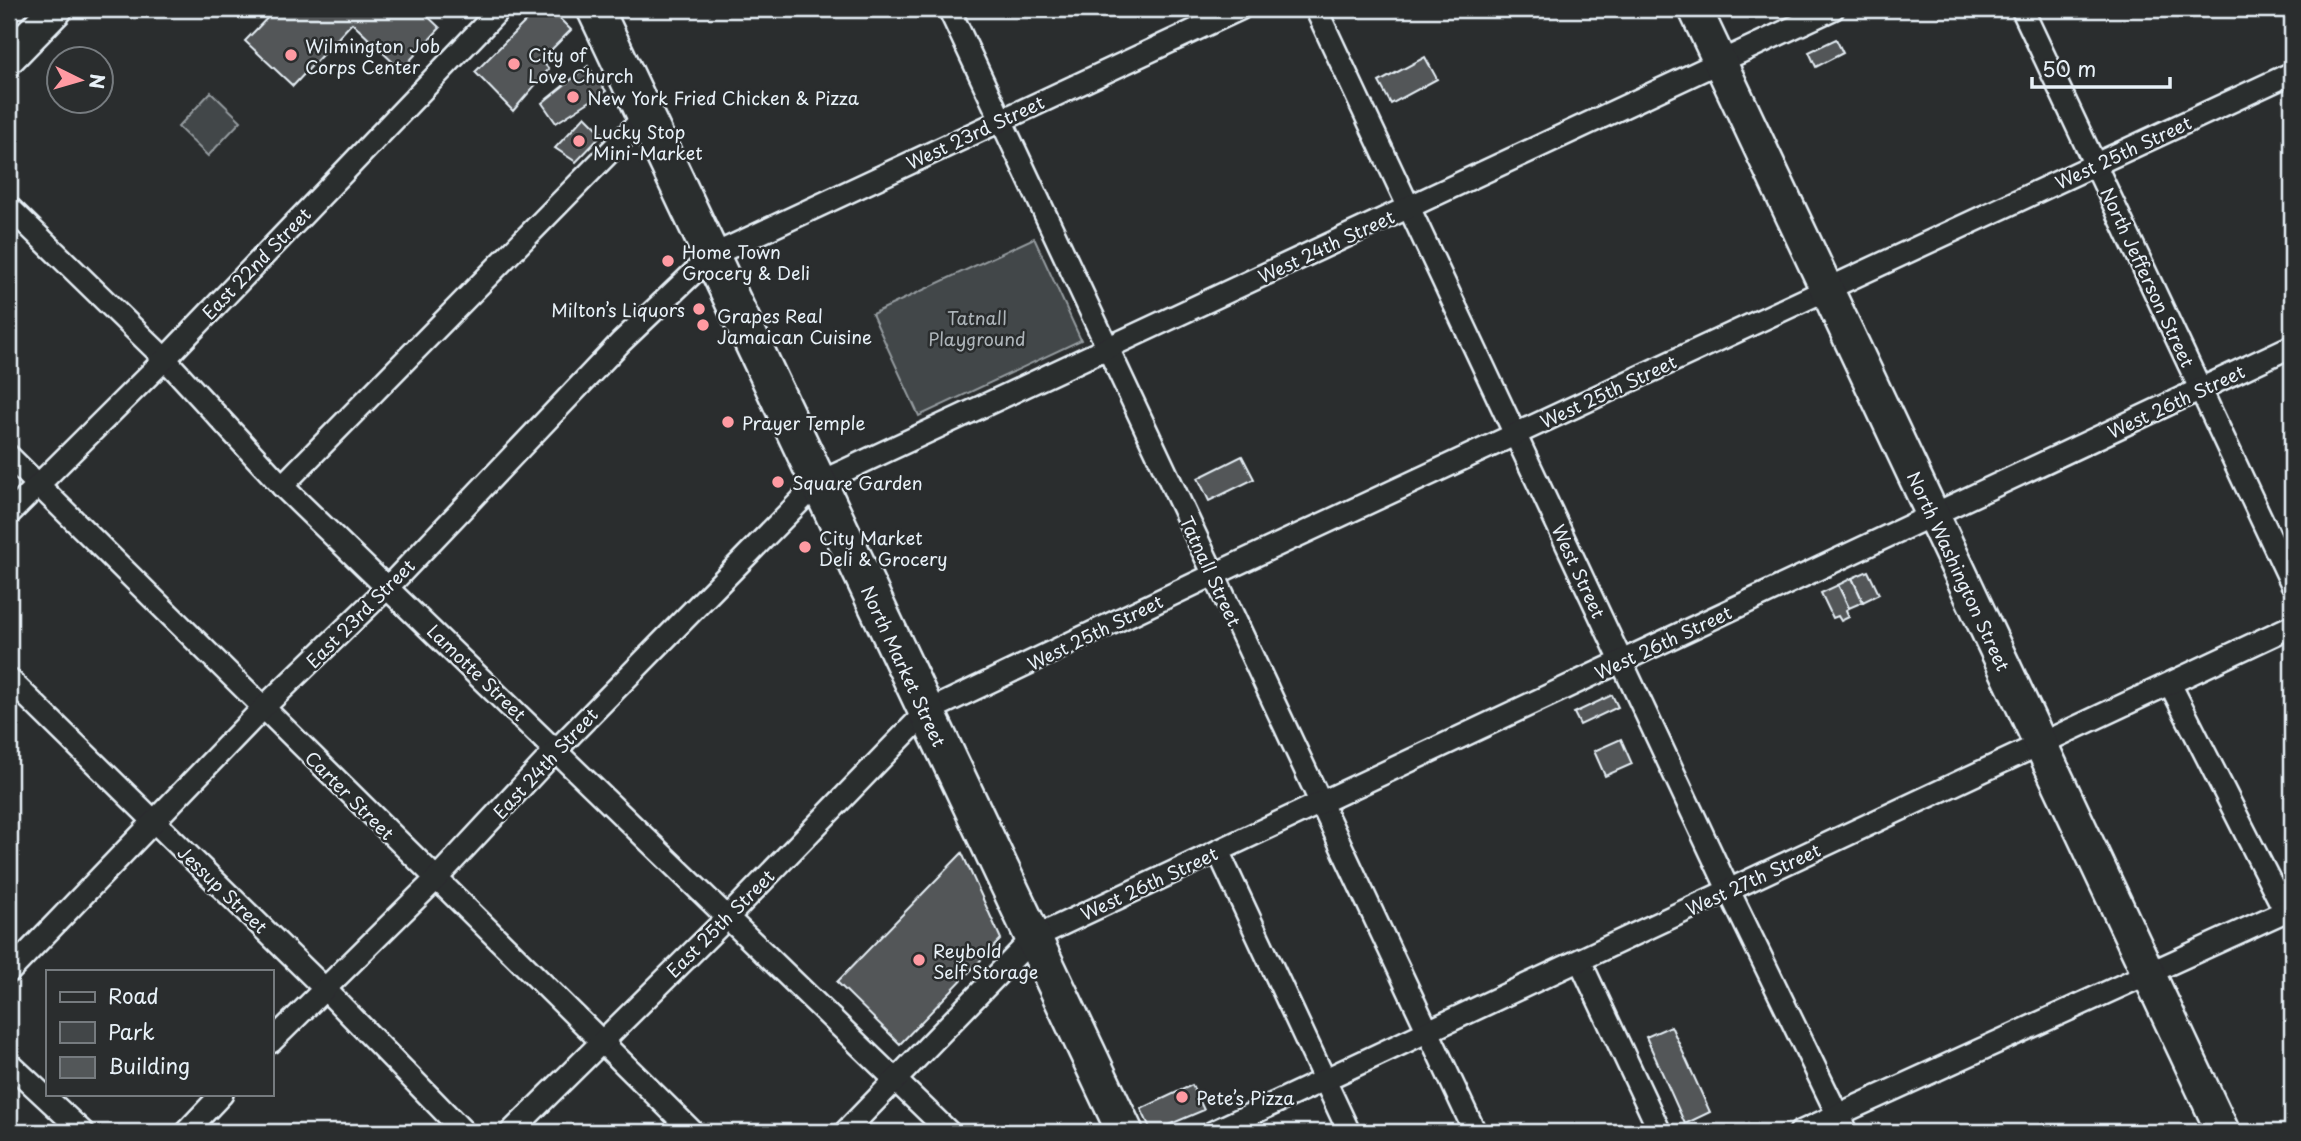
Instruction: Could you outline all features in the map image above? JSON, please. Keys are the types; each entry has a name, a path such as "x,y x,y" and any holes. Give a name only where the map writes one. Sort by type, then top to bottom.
{"main road":[{"path":"9,57 56,9"},
{"name":"North Market Street","path":"596,9 1125,1132"},
{"name":"North Washington Street","path":"1695,9 2223,1132"}],"street":[{"name":"East 22nd Street","path":"9,514 164,359 500,9"},
{"name":"Tatnall Street","path":"949,9 1475,1132"},
{"name":"West 23rd Street","path":"712,256 1240,9"},
{"name":"West Street","path":"1316,9 1729,891 1842,1123"},
{"name":"West 24th Street","path":"818,483 1833,9"},
{"name":"North Jefferson Street","path":"2022,9 2292,584"},
{"name":"West 25th Street","path":"926,712 1213,575 2292,73"},
{"path":"282,486 646,115"},
{"name":"Lamotte Street","path":"9,207 164,359 282,486 949,1132"},
{"name":"East 23rd Street","path":"9,972 262,709 388,587 621,341 712,256"},
{"name":"West 26th Street","path":"1033,938 2292,346"},
{"name":"Carter Street","path":"9,456 435,880 693,1132"},
{"name":"East 24th Street","path":"273,1040 323,987 435,880 556,749 818,483"},
{"name":"West 27th Street","path":"1213,1132 2292,626"},
{"name":"Jessup Street","path":"9,679 323,987 464,1132"},
{"path":"1800,1132 1842,1123 2289,910 2170,684"},
{"name":"East 25th Street","path":"511,1132 727,918 926,712"},
{"path":"1218,851 1349,1132"},
{"path":"845,1132 1033,938"},
{"path":"1580,961 1660,1132"},
{"path":"9,1063 83,1132"},
{"path":"186,1132 220,1096"}],"green space":[{"path":"211,92 241,121 208,156 178,127"},
{"name":"Tatnall Playground","path":"1034,238 1081,340 919,416 872,314"}],"building":[{"name":"Wilmington Job Corps Center","path":"276,9 420,9 440,28 401,70 352,23 293,86 245,41"},
{"name":"City of Love Church","path":"538,9 550,9 571,30 541,60 549,69 513,111 475,72"},
{"path":"1836,39 1843,53 1816,67 1809,52"},
{"path":"1425,57 1437,79 1391,104 1379,82"},
{"name":"New York Fried Chicken & Pizza","path":"588,66 606,91 556,123 542,103"},
{"name":"Lucky Stop Mini-Market","path":"585,116 603,134 576,162 555,148"},
{"path":"1242,456 1254,479 1209,501 1198,478"},
{"path":"1868,571 1879,594 1863,602 1852,578"},
{"path":"1852,578 1863,602 1849,608 1838,585"},
{"path":"1838,585 1849,608 1846,610 1849,617 1841,621 1838,616 1833,618 1821,593"},
{"path":"1612,695 1618,707 1580,725 1574,713"},
{"path":"1621,739 1632,764 1605,776 1594,751"},
{"name":"Reybold Self Storage","path":"962,853 1001,939 900,1044 837,982"},
{"path":"1671,1026 1710,1112 1685,1124 1646,1037"},
{"name":"Pete’s Pizza","path":"1192,1085 1204,1110 1152,1132 1141,1109"}],"place":[{"name":"Wilmington Job Corps Center","path":"291,55"},
{"name":"City of Love Church","path":"514,64"},
{"name":"New York Fried Chicken & Pizza","path":"573,97"},
{"name":"Lucky Stop Mini-Market","path":"579,141"},
{"name":"Home Town Grocery & Deli","path":"668,261"},
{"name":"Milton’s Liquors","path":"699,309"},
{"name":"Grapes Real Jamaican Cuisine","path":"703,325"},
{"name":"Prayer Temple","path":"728,422"},
{"name":"Square Garden","path":"778,482"},
{"name":"City Market Deli & Grocery","path":"805,547"},
{"name":"Reybold Self Storage","path":"919,960"},
{"name":"Pete’s Pizza","path":"1182,1097"}]}
